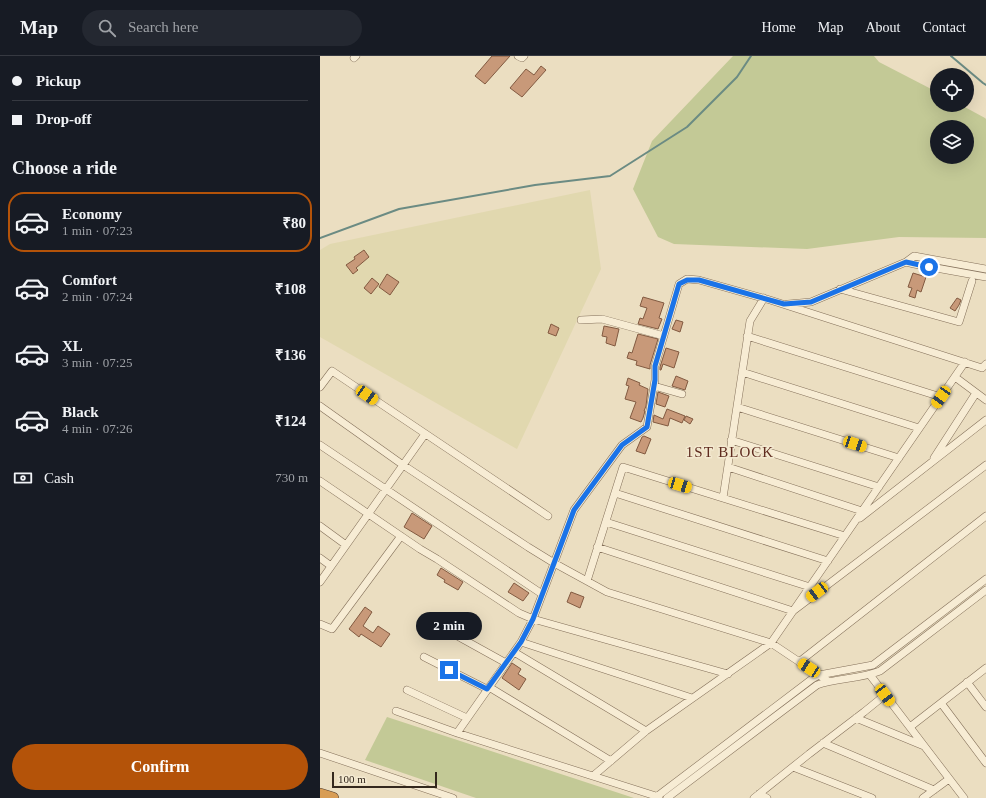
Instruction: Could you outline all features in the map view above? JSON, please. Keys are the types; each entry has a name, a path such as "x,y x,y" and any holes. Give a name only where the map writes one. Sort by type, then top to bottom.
{"highway":[{"path":"320,794 333,798"}],"street":[{"path":"518,56 522,58 524,56"},
{"path":"784,304 811,302 906,262 914,256 986,269"},
{"path":"906,262 986,277"},
{"path":"457,733 521,642 533,619 574,510 622,445 647,427 655,380 655,366 679,284 687,280 699,280 784,304 982,368 986,364"},
{"path":"840,289 959,322 972,281"},
{"path":"723,498 750,321 764,298"},
{"path":"581,320 602,319 664,336"},
{"path":"748,336 941,397"},
{"path":"593,776 646,731 771,643 965,362"},
{"path":"320,387 332,371 548,516"},
{"path":"742,372 919,428"},
{"path":"955,377 986,400"},
{"path":"654,386 682,394"},
{"path":"931,463 976,393"},
{"path":"320,406 403,464 528,547 607,592 771,643 828,681"},
{"path":"737,407 899,458"},
{"path":"855,522 986,420"},
{"path":"320,582 425,434"},
{"path":"731,440 879,487"},
{"path":"320,445 542,594"},
{"path":"793,610 986,465"},
{"path":"587,581 623,467 845,536"},
{"path":"728,467 862,511"},
{"path":"320,481 401,536 520,613 533,619 728,674"},
{"path":"615,493 828,561"},
{"path":"798,662 986,516"},
{"path":"606,522 810,587"},
{"path":"320,526 346,545"},
{"path":"320,624 332,629 401,536"},
{"path":"597,547 793,610"},
{"path":"320,558 331,566"},
{"path":"396,712 658,797 812,679 819,675 873,664 986,580"},
{"path":"667,798 817,685 828,681 870,675 880,671 986,590"},
{"path":"441,627 506,663"},
{"path":"521,642 692,698"},
{"path":"514,652 646,731"},
{"path":"424,657 488,688 611,761"},
{"path":"910,727 986,668"},
{"path":"870,675 964,798"},
{"path":"967,682 986,707"},
{"path":"407,690 467,718"},
{"path":"756,796 885,695"},
{"path":"941,703 986,763"},
{"path":"856,718 925,747"},
{"path":"823,743 934,790"},
{"path":"320,753 453,798"},
{"path":"793,767 872,798"},
{"path":"923,798 949,779"},
{"path":"756,796 768,798"}],"shaded area":[{"path":"590,190 601,269 517,449 320,337 320,250 330,244"}],"green space":[{"path":"733,56 874,56 879,62 930,88 930,112 974,112 986,119 986,238 899,237 807,249 674,244 658,237 633,189 652,141"},
{"path":"387,717 634,798 476,798 365,760"}],"building":[{"path":"492,56 510,56 485,84 475,76"},
{"path":"541,66 546,70 522,97 510,88 526,69 534,75"},
{"path":"364,250 369,257 356,268 358,270 353,274 346,265"},
{"path":"913,273 926,277 921,292 917,290 915,298 909,296 912,288 908,287"},
{"path":"387,274 399,282 390,295 379,287"},
{"path":"372,278 379,284 371,294 364,288"},
{"path":"643,297 664,303 659,318 662,319 658,329 638,324 640,318 643,319 647,308 640,306"},
{"path":"957,298 961,300 955,311 950,308"},
{"path":"676,320 683,322 680,332 672,329"},
{"path":"551,324 559,328 556,336 548,333"},
{"path":"604,326 619,329 615,346 606,343 607,337 602,336"},
{"path":"638,334 658,339 650,369 636,365 637,361 627,358 629,352 632,353"},
{"path":"666,348 679,352 674,368 663,364 660,370 660,367"},
{"path":"676,376 688,381 685,390 672,386"},
{"path":"628,378 640,383 639,385 648,389 645,411 641,422 630,418 636,402 625,399 629,386 626,385"},
{"path":"658,392 669,396 665,407 656,404"},
{"path":"667,409 685,416 682,423 670,418 668,426 653,422 654,415 663,419"},
{"path":"686,416 693,419 690,424 684,420"},
{"path":"644,436 651,439 645,454 636,451 642,437"},
{"path":"412,513 432,526 424,539 404,527"},
{"path":"441,568 463,582 458,590 444,582 445,580 437,575"},
{"path":"514,583 529,593 523,601 508,592"},
{"path":"571,592 584,597 580,608 567,602"},
{"path":"365,607 372,612 363,626 373,633 378,626 390,634 381,647 361,634 359,637 349,629"},
{"path":"512,663 521,669 518,674 526,679 519,690 502,678"}],"waterway":[{"path":"320,238 399,209 535,185 610,176 687,127 737,77 751,56"},
{"path":"951,56 986,85"}],"district":[{"name":"1ST BLOCK","path":"730,452"}],"route":[{"path":"449,670 487,689 521,642 533,619 574,510 622,445 647,427 655,380 655,366 679,284 687,280 699,280 784,304 811,302 906,262 929,267"}]}
